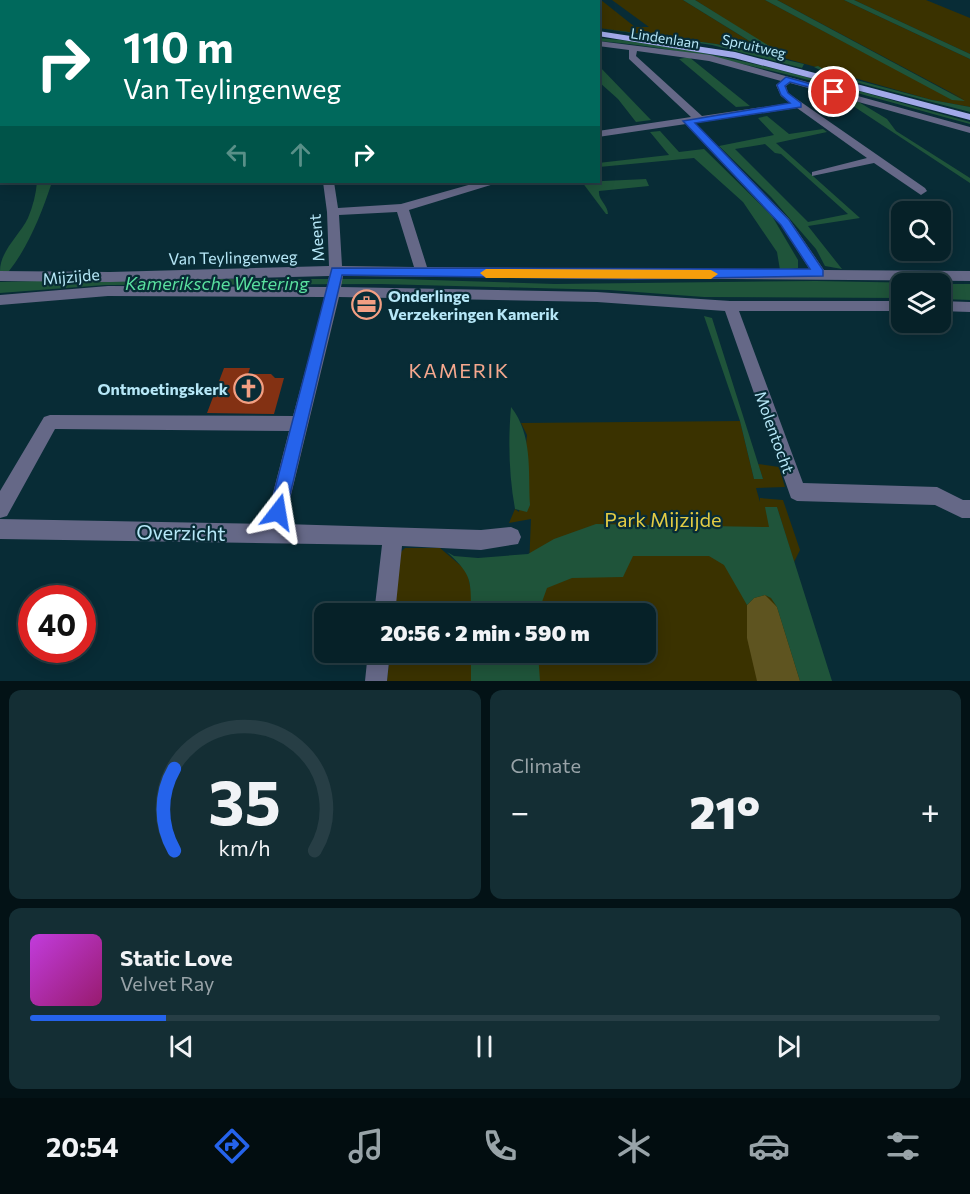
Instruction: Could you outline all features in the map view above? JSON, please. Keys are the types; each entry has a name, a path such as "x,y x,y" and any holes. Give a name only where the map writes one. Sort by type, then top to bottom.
{"main road":[{"name":"Spruitweg","path":"600,33 735,55 970,117"}],"street":[{"name":"Lindenlaan","path":"600,43 710,58 970,130"},
{"path":"634,46 632,57 694,120 785,222 819,273"},
{"path":"789,79 781,85 784,94 921,191"},
{"path":"600,134 797,105"},
{"path":"816,174 876,159"},
{"name":"Meent","path":"272,534 335,282 333,212 328,183"},
{"path":"333,212 402,208 487,183"},
{"path":"402,208 422,272"},
{"name":"Van Teylingenweg","path":"4,276 335,282 422,272 632,275 819,273 970,276"},
{"name":"Mijzijde","path":"0,300 108,291 335,282 730,306 891,306"},
{"name":"Molentocht","path":"730,306 797,492 937,496 967,514"},
{"path":"951,306 970,307"},
{"path":"0,509 50,422 299,424"},
{"name":"Overzicht","path":"0,529 393,536"},
{"path":"385,603 393,536 481,540 511,537"},
{"path":"376,681 378,663"}],"green space":[{"path":"600,0 635,27 649,27 612,0 683,0 764,50 778,53 695,0 765,0 863,52 965,100 777,0 844,0 970,59 970,107 932,100 784,58 716,44 600,28"},
{"path":"854,0 926,0 970,18 970,54"},
{"name":"Park Mijzijde","path":"740,421 754,479 763,479 758,464 779,467 785,487 756,488 760,502 760,498 783,500 800,550 794,562 777,507 812,681 532,681 530,663 656,663 656,603 527,603 531,519 509,523 515,509 519,512 527,435 521,423"},
{"path":"405,548 440,548 467,571 471,603 395,603 401,552"},
{"path":"389,663 471,663 471,681 387,681"}],"shaded area":[{"path":"765,595 777,607 800,681 757,681 747,638 747,605 754,598"}],"water":[{"path":"683,0 695,0 779,52 764,50"},
{"path":"765,0 777,0 965,101 952,100"},
{"path":"844,0 854,0 970,54 970,59"},
{"path":"600,28 716,44 804,64 802,68 712,45"},
{"path":"600,38 646,43 740,61 832,84 970,122 970,124 786,74 646,46 600,41"},
{"path":"689,57 750,106 736,107 679,59"},
{"path":"818,66 830,73 932,100 970,107 970,112 832,76 814,67"},
{"path":"600,67 651,120 636,122 618,99 600,83"},
{"path":"852,98 887,119 896,131 970,178 970,183 844,100"},
{"path":"767,116 789,134 823,129 827,132 776,143 860,218 808,226 842,269 825,266 816,249 771,197 719,146 774,135 758,118","holes":["765,144 775,153 781,154 848,214 808,222 735,149"]},
{"path":"660,131 679,152 704,149 772,216 798,260 798,268 780,270 777,252 743,202 694,158 600,167 600,163 669,155 650,132"},
{"path":"646,179 649,186 599,191 608,214 606,214 583,183 600,183 600,181"},
{"path":"37,183 52,183 29,240 9,271 0,271 6,250 28,218"},
{"name":"Kameriksche Wetering","path":"111,279 400,279 555,284 816,281 891,282 891,298 704,297 609,290 381,284 105,285 0,293 0,282"},
{"path":"951,284 970,284 970,300 951,299"},
{"path":"704,316 712,318 763,479 754,479 740,421"},
{"path":"511,407 523,429 528,454 530,505 527,512 515,509 513,497 510,458"},
{"path":"765,507 777,507 832,681 800,681 777,607 771,598 765,595 754,598 747,605 724,565 709,556 633,556 623,577 572,578 547,588 542,603 471,603 470,585 466,572 447,552 454,556 478,558 528,554 554,539 596,524 769,527"},
{"path":"471,663 539,663 540,681 471,681"}],"building":[{"name":"Ontmoetingskerk","path":"224,368 250,368 248,374 271,374 275,378 284,378 274,414 207,413"}],"slow traffic":[{"path":"486,273 711,274"}],"place":[{"name":"Onderlinge Verzekeringen Kamerik","path":"367,304"},
{"name":"Ontmoetingskerk","path":"249,388"}],"district":[{"name":"KAMERIK","path":"459,370"}],"route":[{"path":"278,512 337,271 632,275 819,273 785,222 688,121 797,105 784,94 781,85 789,79 834,92"}]}
